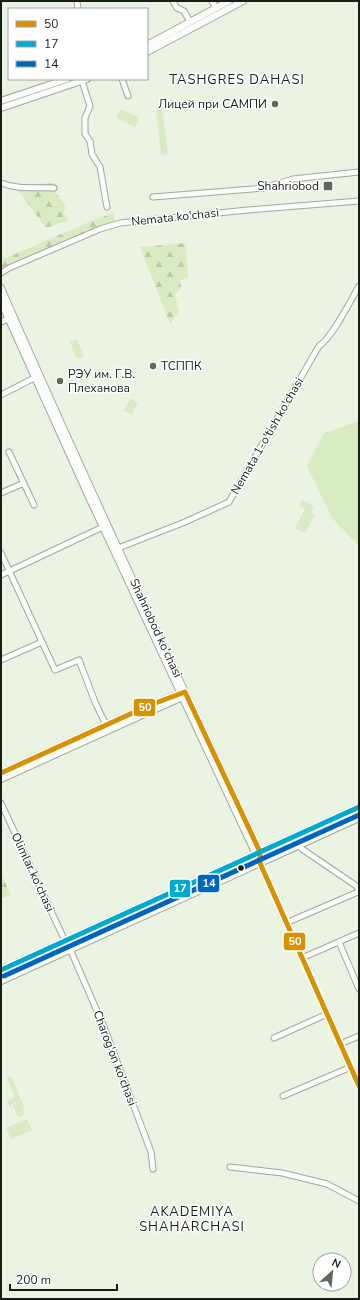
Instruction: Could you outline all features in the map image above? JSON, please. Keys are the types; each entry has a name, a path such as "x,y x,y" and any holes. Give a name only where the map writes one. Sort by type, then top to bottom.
{"main road":[{"path":"148,51 219,9 229,1"},
{"path":"148,44 190,22 242,1"},
{"path":"1,108 18,99 65,80"},
{"path":"1,102 18,99 84,80"},
{"name":"Shahriobod ko'chasi","path":"1,288 11,318 37,377 182,694 258,853 260,863"},
{"name":"Shahriobod ko'chasi","path":"1,302 11,318"},
{"path":"1,773 106,725 182,694"},
{"path":"1,779 182,694"},
{"path":"1,970 359,807"},
{"path":"1,981 359,818"},
{"path":"114,918 118,927"},
{"path":"16,963 20,972"}],"street":[{"path":"173,1 177,8 184,12 190,22"},
{"path":"212,1 219,9"},
{"path":"84,80 90,106 85,118 85,134 90,141 92,154 100,166 107,207"},
{"path":"122,80 128,96"},
{"path":"153,197 264,188 293,179 359,172"},
{"path":"1,183 18,187 54,188"},
{"name":"Nemata ko'chasi","path":"1,273 9,268 100,229 126,222 359,201"},
{"name":"Nemata 1-o'tish ko'chasi","path":"116,549 185,522 229,502 319,346 336,326 359,286"},
{"path":"1,322 11,318"},
{"path":"1,395 37,377"},
{"path":"9,452 34,505"},
{"path":"1,493 24,483"},
{"path":"1,575 106,526"},
{"path":"1,553 55,670 79,660 106,725"},
{"path":"1,660 42,642"},
{"name":"Olimlar ko'chasi","path":"1,803 65,941"},
{"path":"286,923 358,892 359,890 358,887 302,849 299,845"},
{"path":"260,863 359,1086"},
{"path":"302,958 359,933"},
{"path":"339,942 359,989"},
{"name":"Charog'on ko'chasi","path":"70,949 114,1052 152,1152 153,1169"},
{"path":"274,1038 327,1014"},
{"path":"340,1044 359,1036"},
{"path":"283,1096 351,1067"},
{"path":"230,1167 282,1173 327,1184 359,1201"}],"green space":[{"path":"162,107 168,154 161,155 156,108"},
{"path":"120,109 139,117 135,127 116,118"},
{"path":"56,183 56,193 65,205 64,213 69,220 46,228 14,185"},
{"path":"113,213 115,222 1,270 1,260"},
{"path":"186,243 188,278 180,280 181,288 175,295 179,312 170,324 140,247"},
{"path":"77,339 84,356 77,359 70,342"},
{"path":"130,399 138,402 132,415 124,411"},
{"path":"359,421 359,546 332,518 307,466 324,433"},
{"path":"302,500 314,506 311,513 315,515 305,533 295,528 305,509 299,506"},
{"path":"1,874 11,895 1,899"},
{"path":"11,1076 25,1109 24,1110 19,1101 25,1114 18,1117 13,1105 18,1102 11,1104 12,1110 7,1101 15,1097 7,1078"},
{"path":"27,1119 32,1130 11,1139 6,1128"}],"transit line":[{"name":"50","path":"1,773 150,705 185,692 260,852 260,863 359,1086"},
{"name":"17","path":"1,970 359,807"},
{"name":"14","path":"4,976 359,815"}],"place":[{"name":"Лицей при САМПИ","path":"275,104"},
{"name":"Shahriobod","path":"328,186"},
{"name":"ТСППК","path":"153,366"},
{"name":"РЭУ им. Г.В. Плеханова","path":"60,381"}],"district":[{"name":"TASHGRES DAHASI","path":"237,80"},
{"name":"AKADEMIYA SHAHARCHASI","path":"192,1220"}]}
